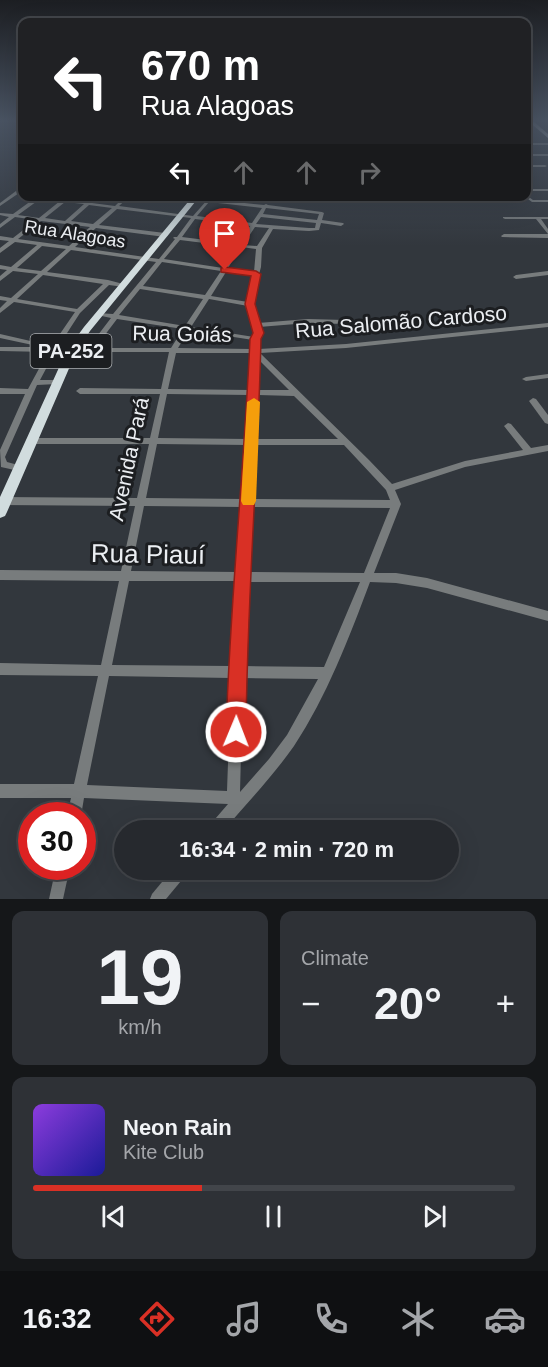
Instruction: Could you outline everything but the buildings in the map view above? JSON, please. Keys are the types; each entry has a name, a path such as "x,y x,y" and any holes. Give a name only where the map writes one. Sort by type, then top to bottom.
{"highway":[{"name":"PA-252","path":"0,512 2,501 72,350 99,314 194,201"}],"street":[{"path":"531,166 545,166"},
{"path":"531,190 548,190"},
{"path":"0,205 18,192"},
{"path":"531,199 548,201"},
{"path":"0,226 34,201"},
{"path":"0,251 63,201"},
{"path":"75,201 313,231 317,229 322,213 228,201"},
{"path":"66,223 91,201"},
{"path":"0,312 123,201"},
{"path":"90,349 207,201"},
{"name":"Avenida Pará","path":"77,802 173,350 266,205"},
{"path":"0,214 259,248"},
{"path":"260,214 341,224"},
{"path":"505,218 548,218"},
{"path":"537,218 548,235"},
{"path":"237,798 237,672 252,442 256,339 259,335 250,304 259,248 272,226"},
{"path":"504,236 548,235"},
{"name":"Rua Alagoas","path":"0,238 159,262"},
{"path":"0,279 41,244"},
{"path":"159,262 256,274"},
{"path":"0,267 124,285"},
{"path":"516,277 548,273"},
{"path":"19,468 6,467 2,463 4,441 31,392 49,350 80,311 108,282"},
{"path":"140,287 250,304"},
{"path":"0,298 80,311"},
{"path":"99,314 256,339"},
{"path":"256,325 308,321 382,323"},
{"name":"Rua Salomão Cardoso","path":"257,353 548,325"},
{"path":"0,336 45,345 49,350"},
{"name":"Rua Goiás","path":"0,349 257,353"},
{"path":"222,820 237,798 290,740 326,673 396,504 390,488 257,353"},
{"path":"526,379 548,376"},
{"path":"35,382 57,382"},
{"path":"0,391 31,392"},
{"path":"80,391 295,393"},
{"path":"533,401 548,421"},
{"path":"508,426 529,452"},
{"path":"30,441 344,442"},
{"path":"390,488 465,464 548,448"},
{"path":"2,501 396,504"},
{"name":"Rua Piauí","path":"0,575 243,578 367,576 427,584 548,616"},
{"path":"0,669 326,673"},
{"path":"0,791 79,791 237,798"},
{"path":"56,899 60,880"},
{"path":"157,899 173,880"}],"slow traffic":[{"path":"248,501 254,402"}],"route":[{"path":"225,270 256,274 250,304 259,333 256,339 257,351 254,365 252,442 237,672 236,732"}]}
